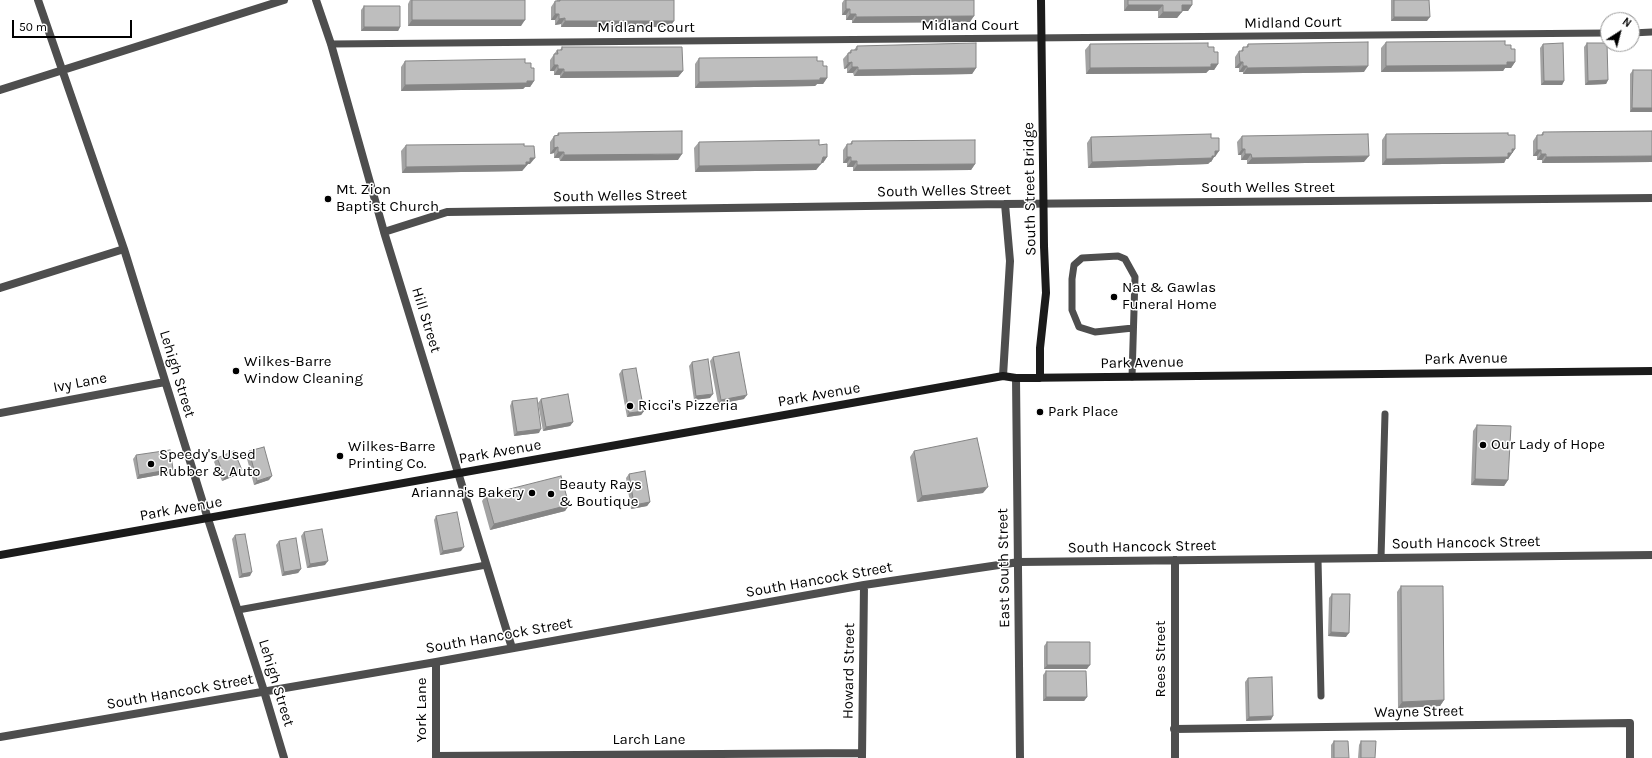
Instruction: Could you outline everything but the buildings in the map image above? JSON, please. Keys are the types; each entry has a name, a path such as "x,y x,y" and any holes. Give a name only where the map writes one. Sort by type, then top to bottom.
{"street":[{"name":"Lehigh Street","path":"38,0 124,249 284,758"},
{"path":"0,90 284,0"},
{"name":"Hill Street","path":"316,0 331,44 384,232 512,648"},
{"name":"South Street Bridge","path":"1040,378 1040,348 1046,293 1041,0"},
{"name":"South Welles Street","path":"384,232 447,212 1005,204 1652,198"},
{"path":"1003,376 1010,261 1005,204"},
{"path":"0,288 124,249"},
{"name":"Park Avenue","path":"0,555 1003,376 1016,378 1040,378 1652,371"},
{"name":"East South Street","path":"1016,378 1020,758"},
{"name":"Ivy Lane","path":"0,413 165,382"},
{"name":"South Hancock Street","path":"0,737 436,662 864,585 1019,562 1652,555"},
{"name":"Rees Street","path":"1174,758 1175,560"},
{"name":"Howard Street","path":"862,755 864,585"},
{"name":"York Lane","path":"436,662 436,757"},
{"name":"Wayne Street","path":"1174,729 1630,723 1630,758"},
{"name":"Larch Lane","path":"436,757 862,755"}],"lane":[{"path":"1640,33 1652,32"},
{"name":"Midland Court","path":"331,44 1600,33"},
{"path":"1132,377 1135,277 1125,259 1118,256 1082,258 1074,265 1072,279 1072,310 1079,327 1095,332 1133,328"},
{"path":"1381,558 1385,414"},
{"path":"1318,559 1320,696"},
{"path":"238,610 486,565"}],"place":[{"name":"Mt. Zion Baptist Church","path":"328,199"},
{"name":"Nat & Gawlas Funeral Home","path":"1114,297"},
{"name":"Wilkes-Barre Window Cleaning","path":"236,371"},
{"name":"Ricci's Pizzeria","path":"630,406"},
{"name":"Park Place","path":"1040,412"},
{"name":"Our Lady of Hope","path":"1483,445"},
{"name":"Wilkes-Barre Printing Co.","path":"340,456"},
{"name":"Speedy's Used Rubber & Auto","path":"151,464"},
{"name":"Arianna's Bakery","path":"532,493"},
{"name":"Beauty Rays & Boutique","path":"551,494"}]}
